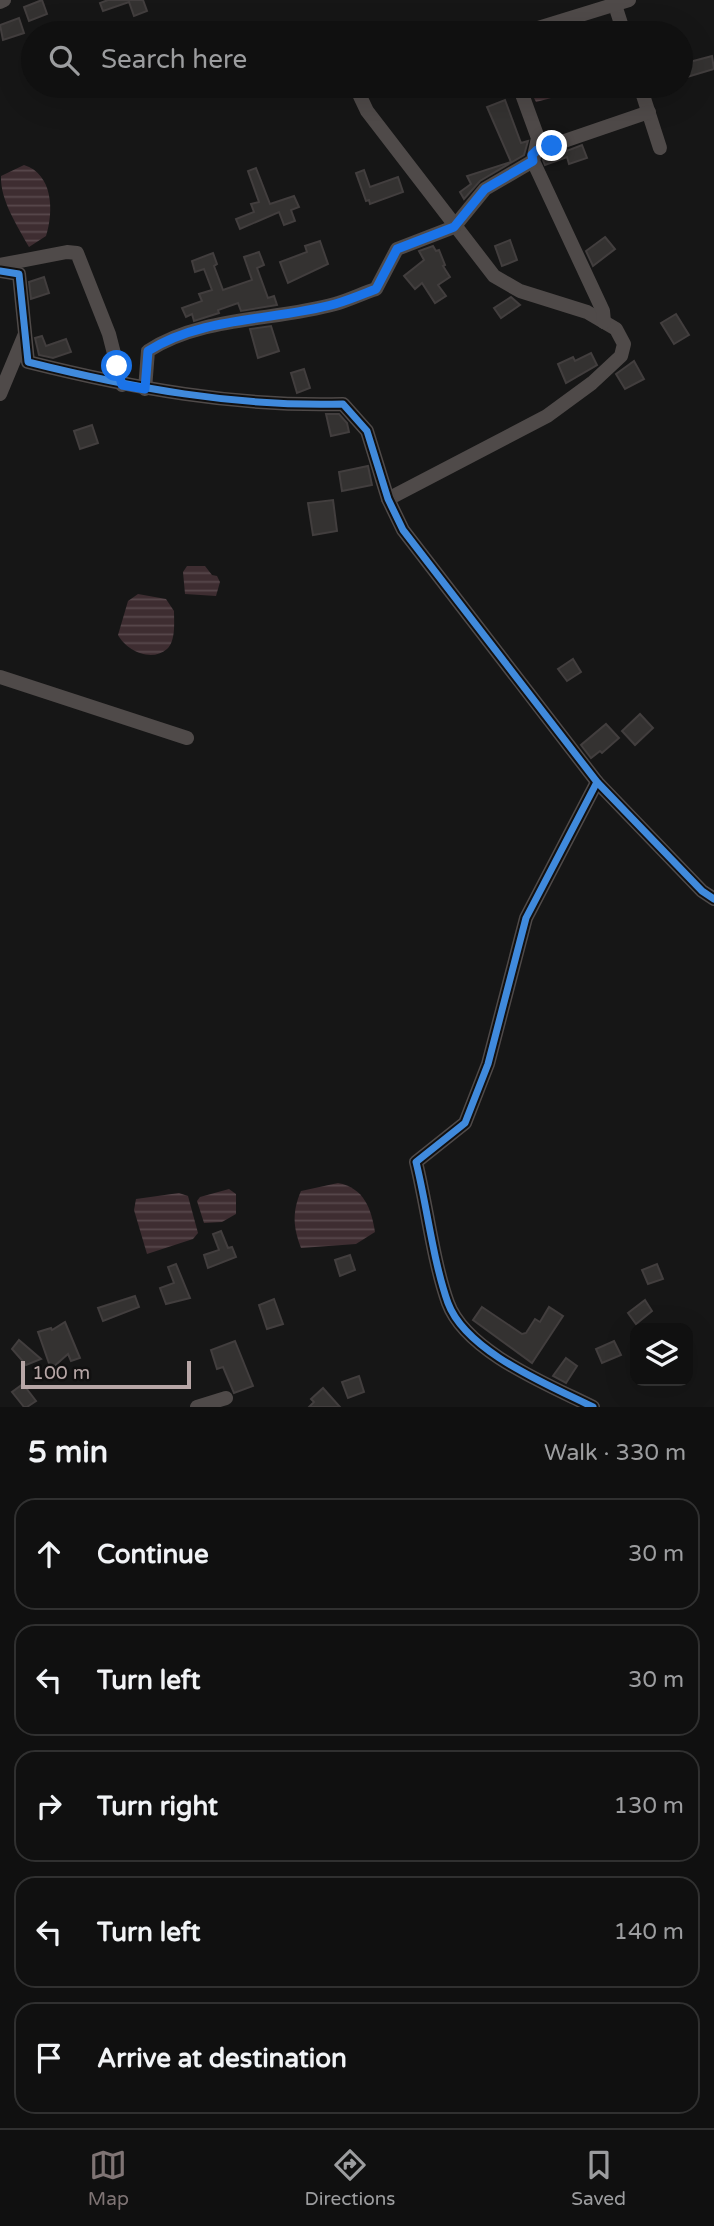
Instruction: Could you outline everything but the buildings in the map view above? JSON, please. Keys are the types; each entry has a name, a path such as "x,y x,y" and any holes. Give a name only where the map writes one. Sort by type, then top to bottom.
{"street":[{"path":"561,21 622,2 623,21"},
{"path":"361,98 366,111 494,276 520,291 587,312 616,329 624,344 621,356 592,383 547,416 387,499"},
{"path":"523,98 538,138 535,155 603,310 604,322"},
{"path":"644,98 660,148"},
{"path":"145,389 148,351 162,342 192,331 335,304 376,289 397,249 454,227 485,189 535,155 649,113"},
{"path":"0,265 67,252 77,253 108,334 122,385"},
{"path":"0,271 19,274 28,362 145,389 283,406 343,404 368,431 387,499 403,530 597,782 702,891 714,899"},
{"path":"0,394 25,333"},
{"path":"0,677 187,738"},
{"path":"593,1407 523,1372 470,1335 449,1304 416,1162 465,1123 488,1064 526,918 597,782"},
{"path":"197,1407 226,1398"}],"shaded area":[{"path":"534,98 551,98 536,102"},
{"path":"24,165 41,176 49,194 50,205 46,236 29,247 10,213 1,185 1,176"},
{"path":"187,566 205,566 212,575 217,576 220,582 216,596 185,594 183,572"},
{"path":"138,594 166,599 174,611 172,641 161,653 140,653 133,650 118,635 128,601"},
{"path":"338,1183 354,1189 365,1200 375,1232 356,1244 301,1248 295,1219 301,1191"},
{"path":"229,1189 236,1194 236,1214 222,1222 204,1223 197,1201 200,1197"},
{"path":"179,1193 188,1196 198,1233 193,1239 147,1254 134,1210 136,1199"}],"cycle path":[{"path":"0,271 19,274 28,362 184,394 263,402 343,404 367,431 388,499 403,530 597,782 702,891 714,899"},
{"path":"593,1407 490,1352 458,1321 448,1303 438,1269 416,1162 465,1123 488,1064 526,918 597,782"}],"route":[{"path":"117,366 122,385 145,389 148,351 162,342 192,331 335,304 376,289 397,249 454,227 485,189 533,161 532,155 537,150 552,146"}]}
